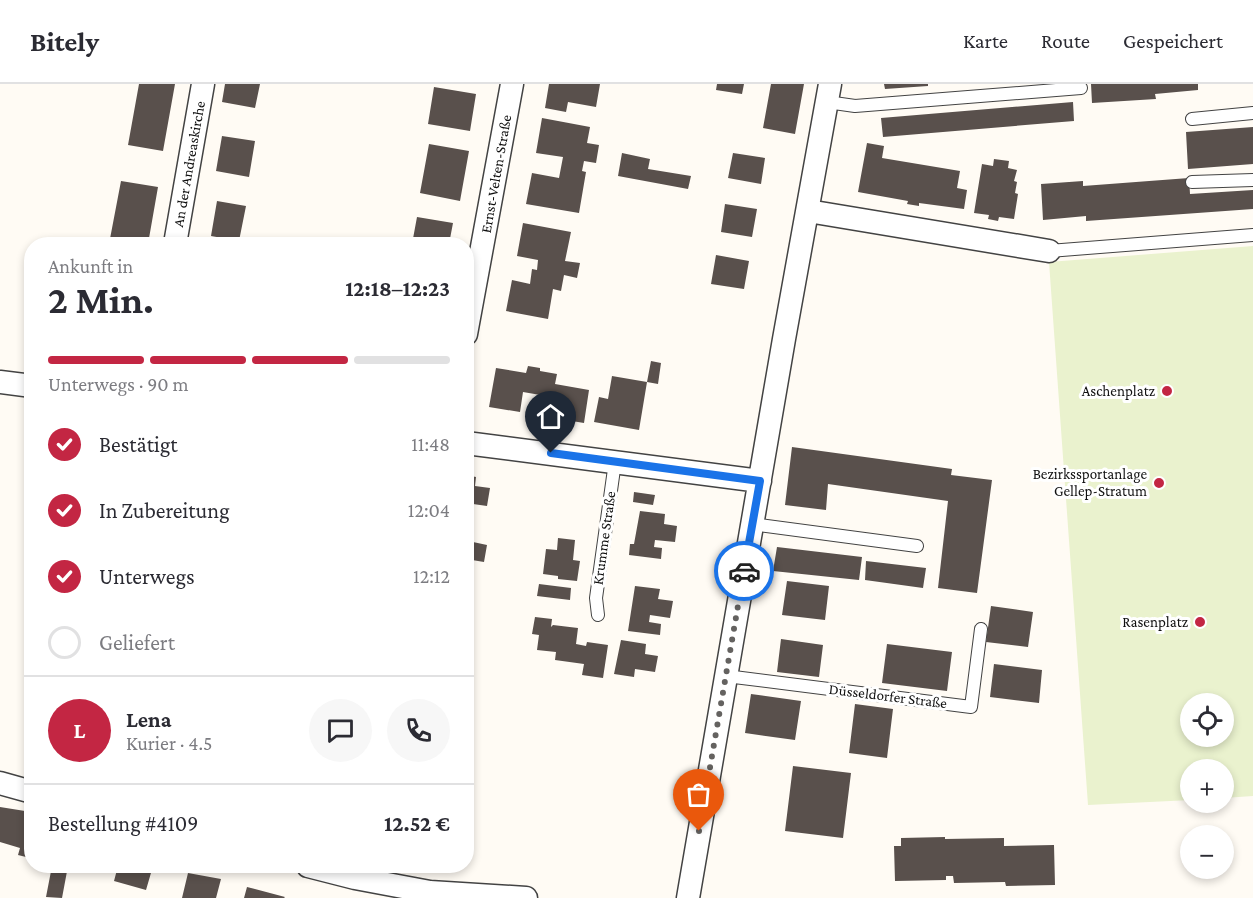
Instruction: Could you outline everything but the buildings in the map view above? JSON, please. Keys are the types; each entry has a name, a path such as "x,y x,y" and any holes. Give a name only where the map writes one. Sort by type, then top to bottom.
{"street":[{"name":"An der Andreaskirche","path":"176,237 203,84"},
{"name":"Ernst-Velten-Straße","path":"474,291 512,84"},
{"path":"688,898 829,93"},
{"path":"808,211 1048,251"},
{"path":"0,382 24,385"},
{"path":"474,444 760,481"},
{"path":"0,783 24,790"},
{"path":"322,873 352,888 526,898"}],"lane":[{"path":"829,93 855,106 1081,88"},
{"path":"1192,119 1253,112"},
{"path":"1192,182 1253,180"},
{"path":"1048,251 1253,234"},
{"name":"Krumme Straße","path":"598,615 596,598 615,462"},
{"path":"752,524 917,546"},
{"name":"Düsseldorfer Straße","path":"726,676 971,707 981,629"}],"green space":[{"name":"Bezirkssportanlage Gellep-Stratum","path":"1253,246 1253,796 1234,797 1234,759 1180,759 1180,801 1088,805 1049,262"}],"way so far":[{"path":"699,831 744,571"}],"place":[{"name":"Aschenplatz","path":"1167,391"},
{"name":"Bezirkssportanlage Gellep-Stratum","path":"1159,483"},
{"name":"Rasenplatz","path":"1200,622"}],"route":[{"path":"551,453 760,481 744,571"}]}
